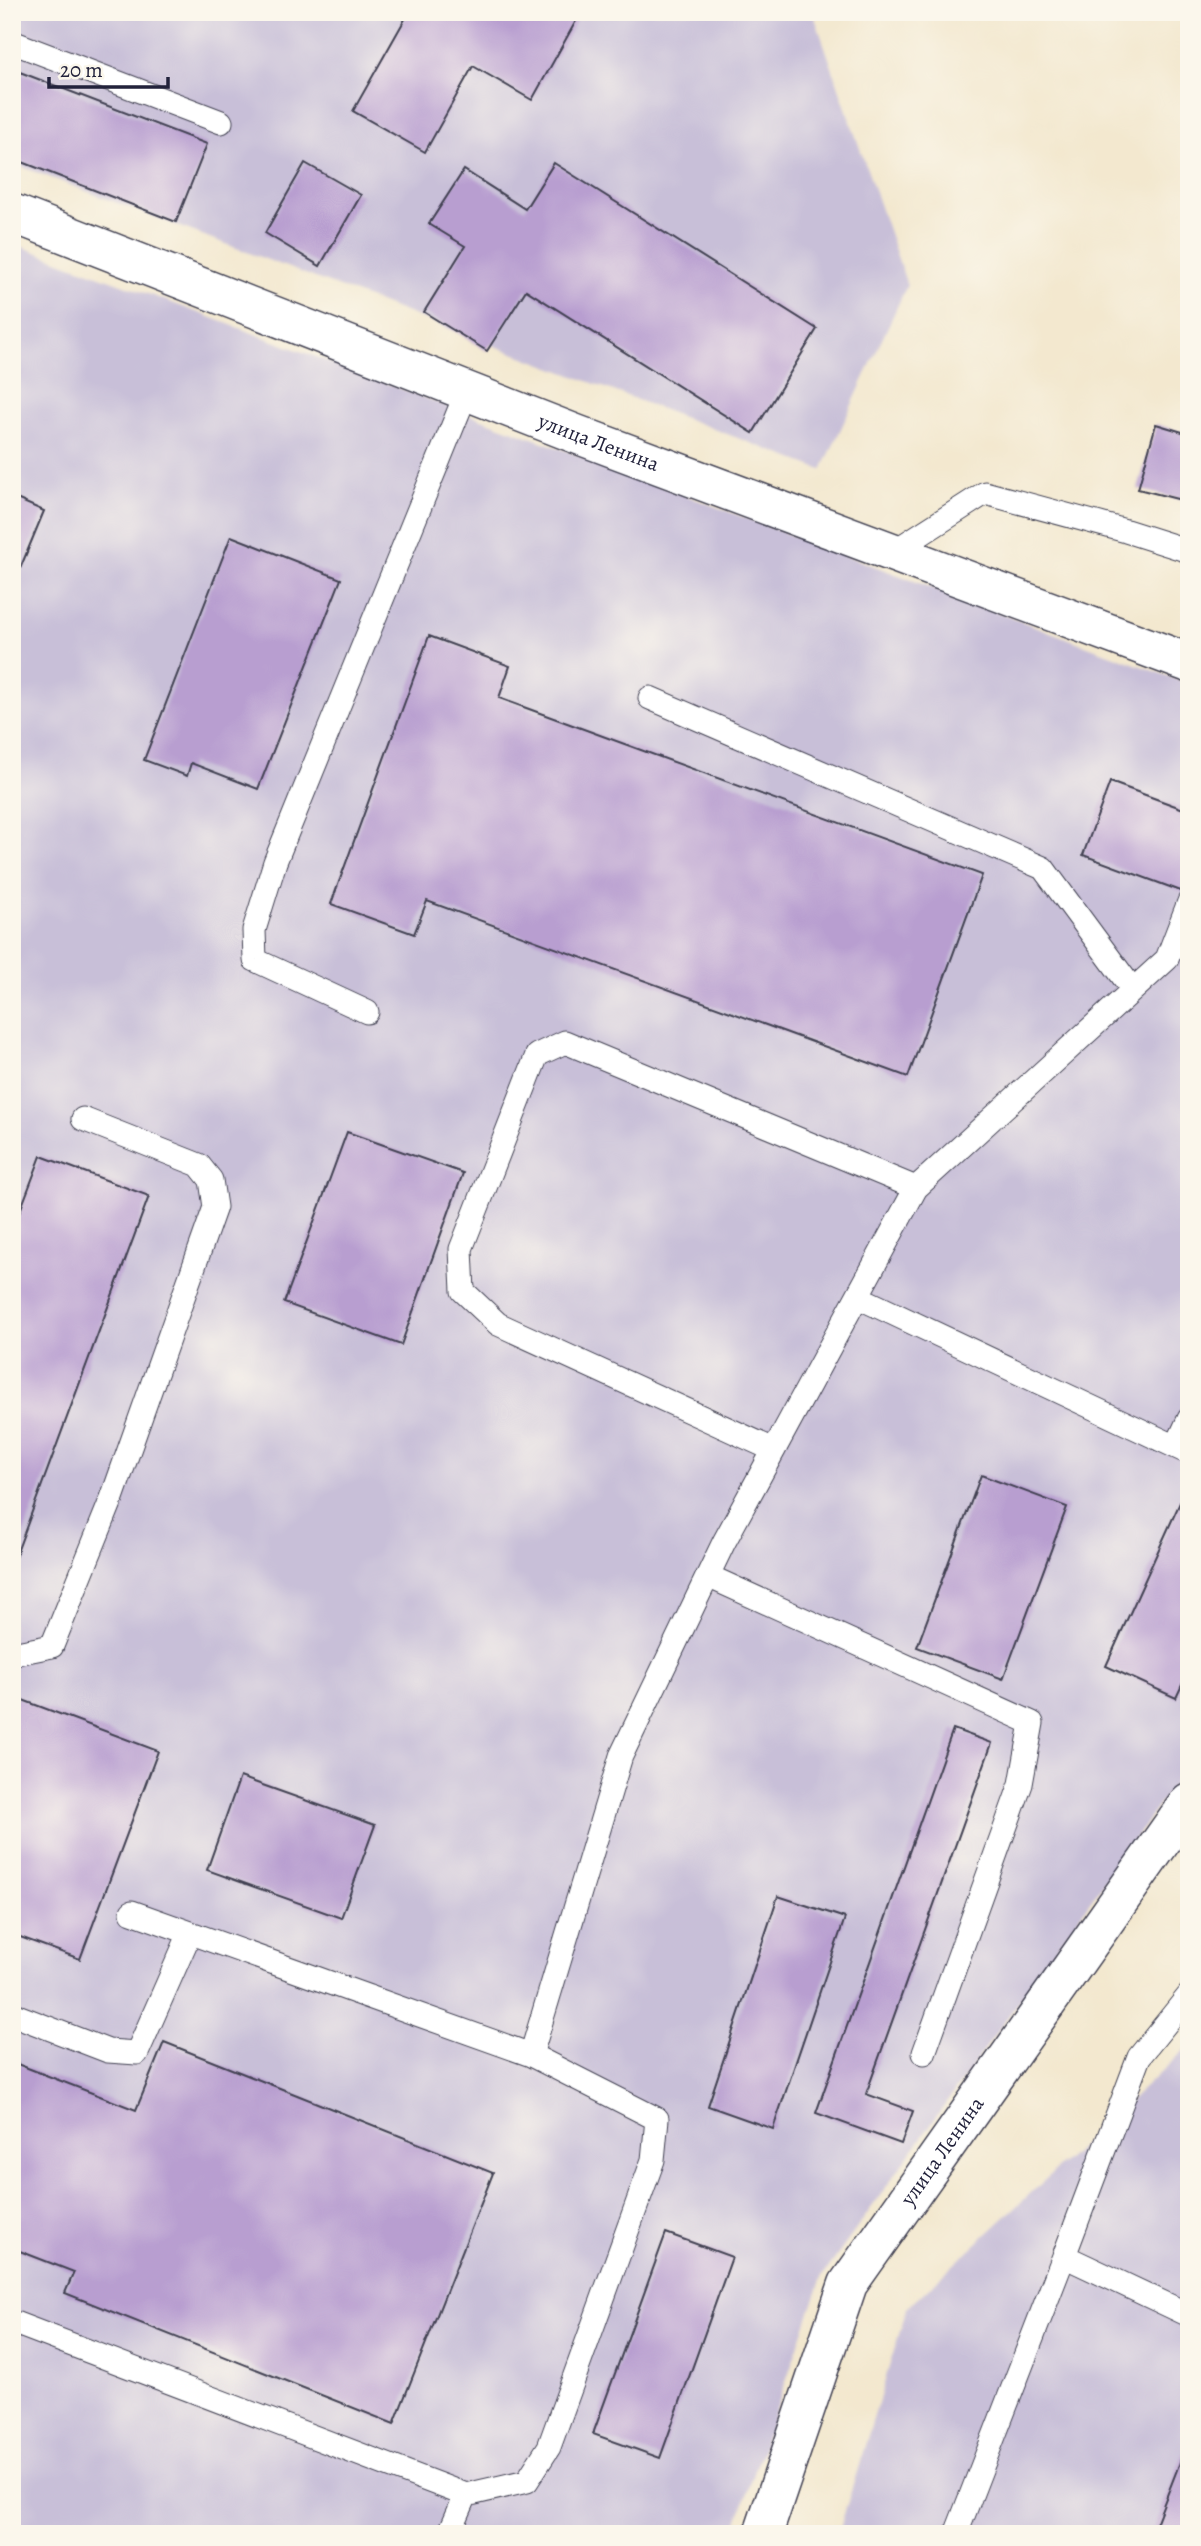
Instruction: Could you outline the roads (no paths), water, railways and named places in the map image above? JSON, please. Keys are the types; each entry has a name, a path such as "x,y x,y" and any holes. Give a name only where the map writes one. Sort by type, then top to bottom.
{"street":[{"name":"улица Ленина","path":"12,213 467,391 1189,663"},
{"name":"улица Ленина","path":"763,2534 848,2284 1189,1802"}],"lane":[{"path":"12,42 221,122"},
{"path":"367,1012 256,960 254,930 275,862 467,391"},
{"path":"893,552 985,493 1126,530 1189,551"},
{"path":"650,698 1043,868 1133,990"},
{"path":"531,2055 621,1756 708,1576 916,1188 1167,959 1189,902"},
{"path":"774,1450 498,1324 463,1291 461,1249 537,1055 565,1042 916,1188"},
{"path":"12,1654 52,1646 112,1498 215,1207 211,1180 199,1165 83,1119"},
{"path":"858,1297 1182,1450 1189,1419"},
{"path":"708,1576 1032,1723 1021,1784 924,2053"},
{"path":"12,2322 466,2495 527,2482 549,2447 653,2160 657,2119 531,2055 132,1912"},
{"path":"12,2014 108,2051 137,2053 190,1933"},
{"path":"956,2534 1139,2057 1189,1995"},
{"path":"1064,2256 1189,2315"},
{"path":"449,2534 466,2495"}]}
